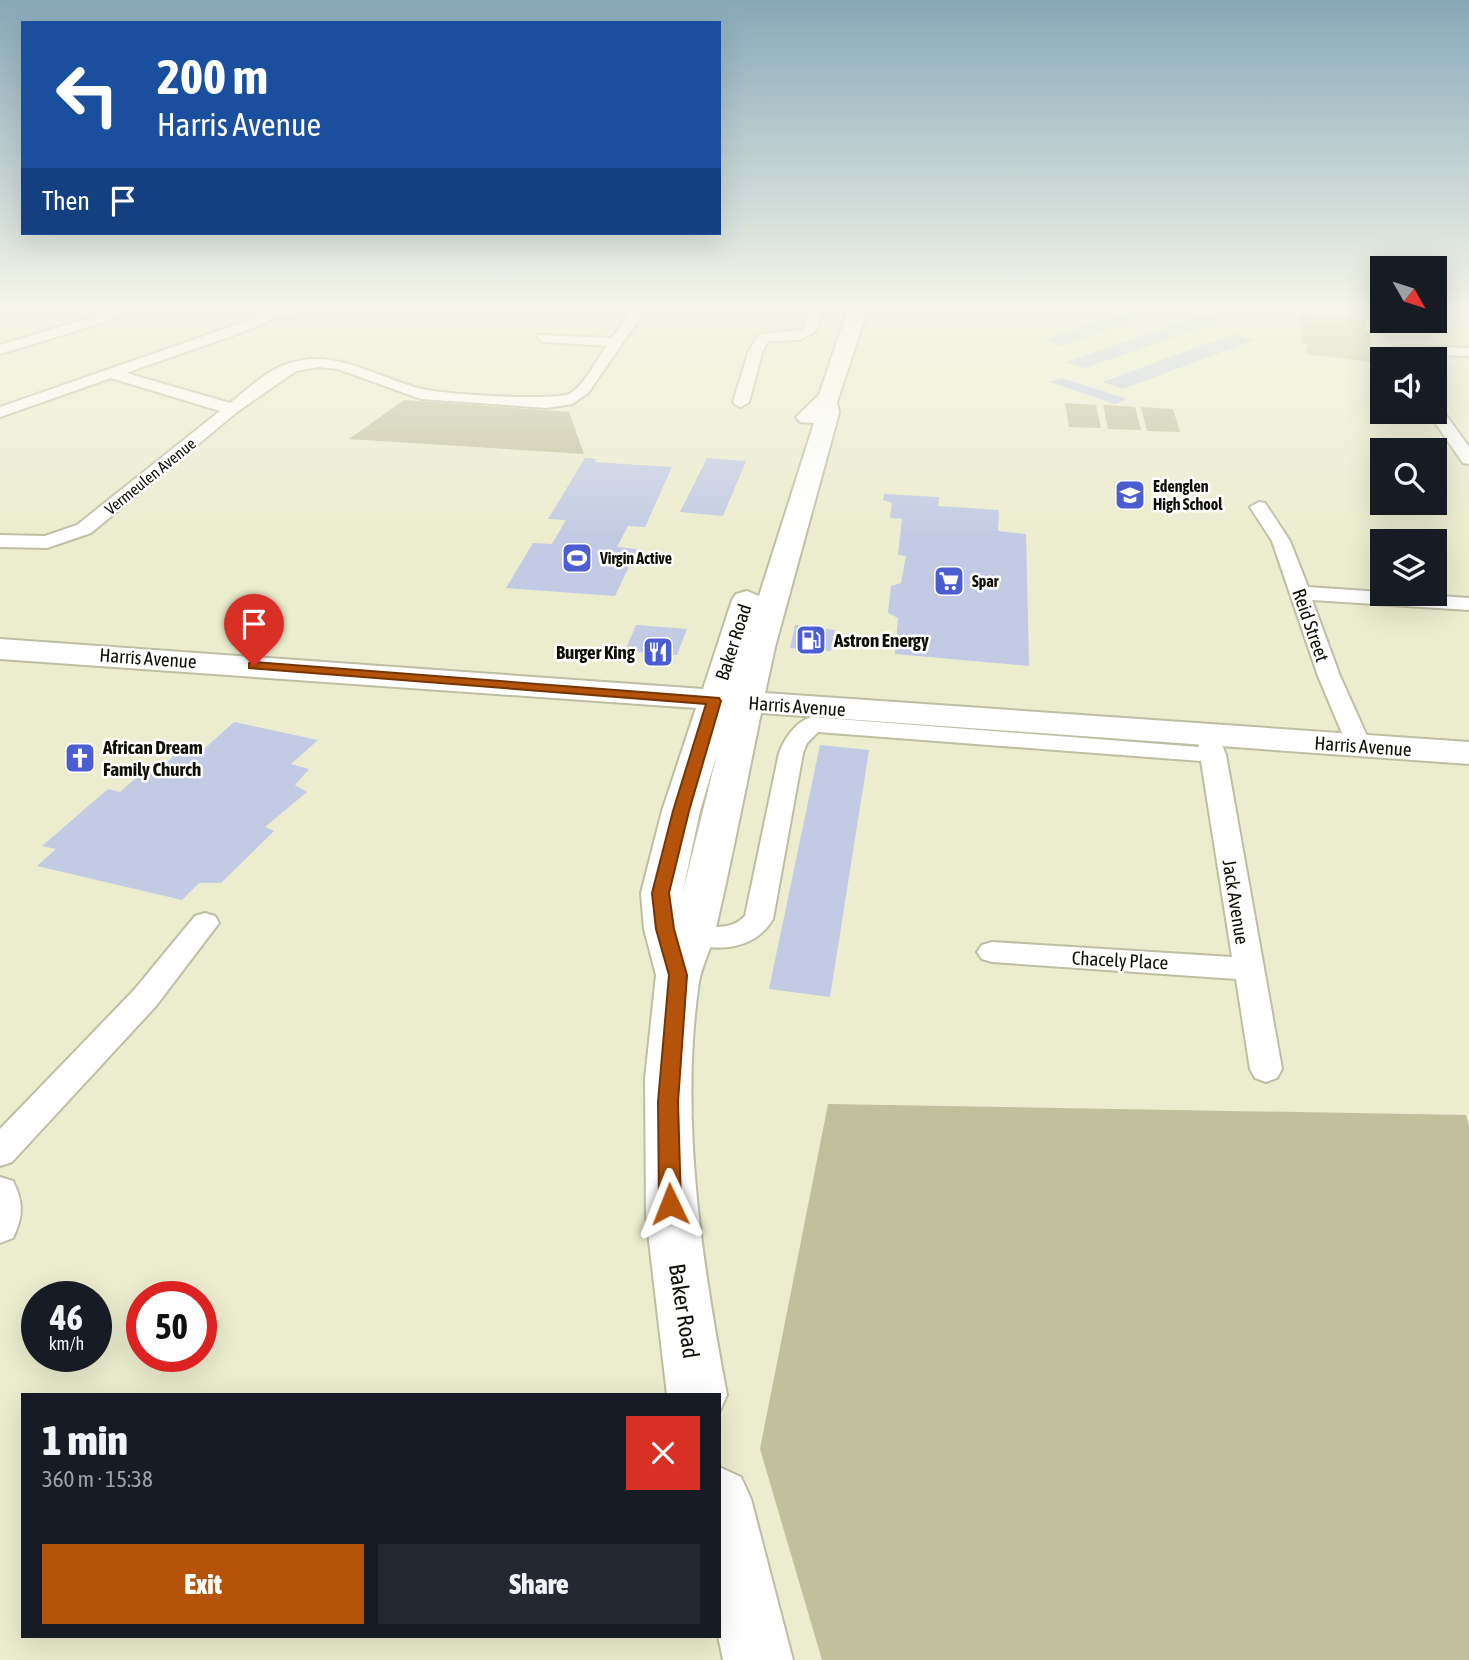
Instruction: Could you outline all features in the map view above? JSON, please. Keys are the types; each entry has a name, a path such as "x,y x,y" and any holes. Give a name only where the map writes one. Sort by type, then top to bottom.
{"main road":[{"name":"Baker Road","path":"697,1393 680,1297 670,1204 668,1076 685,955 665,929 661,893 681,811 730,702 828,413 826,402 832,386"},
{"name":"Harris Avenue","path":"0,649 730,702 1212,745 1359,746 1469,753"},
{"path":"0,661 70,653"},
{"path":"721,1507 758,1660"}],"street":[{"path":"0,412 72,386"},
{"path":"156,386 232,409"},
{"name":"Vermeulen Avenue","path":"65,537 84,529 263,386"},
{"name":"Vermeulen Avenue","path":"395,386 421,394 547,403 566,401 578,396 585,386"},
{"path":"741,401 747,386"},
{"path":"1444,424 1469,459"},
{"name":"Reid Street","path":"1259,507 1282,541 1329,676 1359,746"},
{"path":"0,541 40,542 65,537"},
{"path":"1300,593 1469,604"},
{"path":"685,955 735,937 753,928 759,919 791,753 796,741 812,724 1212,745"},
{"name":"Jack Avenue","path":"1212,745 1247,970 1266,1069"},
{"path":"0,1152 145,998 205,923"},
{"name":"Chacely Place","path":"992,952 1247,970"},
{"path":"0,1192 4,1215 0,1227"}],"green space":[{"path":"404,400 569,412 584,454 349,439"},
{"path":"1065,403 1096,405 1101,428 1069,427"},
{"path":"1103,405 1135,407 1141,430 1108,429"},
{"path":"1141,407 1173,409 1180,432 1147,431"},
{"path":"828,1104 1466,1115 1469,1126 1469,1660 822,1660 760,1449"}],"building":[{"path":"1063,386 1088,386 1127,399 1115,404"},
{"path":"585,458 597,459 594,462 672,467 645,527 628,526 617,547 637,549 615,596 506,588 533,543 552,544 566,520 548,519"},
{"path":"707,458 746,461 723,516 680,512"},
{"path":"884,494 939,497 938,506 999,510 998,531 1026,534 1029,666 895,654 898,618 888,613 891,586 901,583 906,556 898,555 902,519 890,518 892,503 883,500"},
{"path":"636,625 687,629 677,655 625,651"},
{"path":"795,625 835,630 831,651 790,648"},
{"path":"234,722 318,740 291,764 309,769 295,785 307,792 265,827 274,831 221,883 199,883 182,900 37,866 56,849 42,846 108,789 120,792 154,762 167,762 190,742 205,748"},
{"path":"820,745 869,750 830,997 769,989"}],"place":[{"name":"Edenglen High School","path":"1130,495"},
{"name":"Virgin Active","path":"577,558"},
{"name":"Spar","path":"949,581"},
{"name":"Astron Energy","path":"811,640"},
{"name":"Burger King","path":"658,652"},
{"name":"African Dream Family Church","path":"80,758"}],"route":[{"path":"254,666 714,701 681,811 661,893 661,910 678,975 669,1064 667,1121 670,1204"}]}
